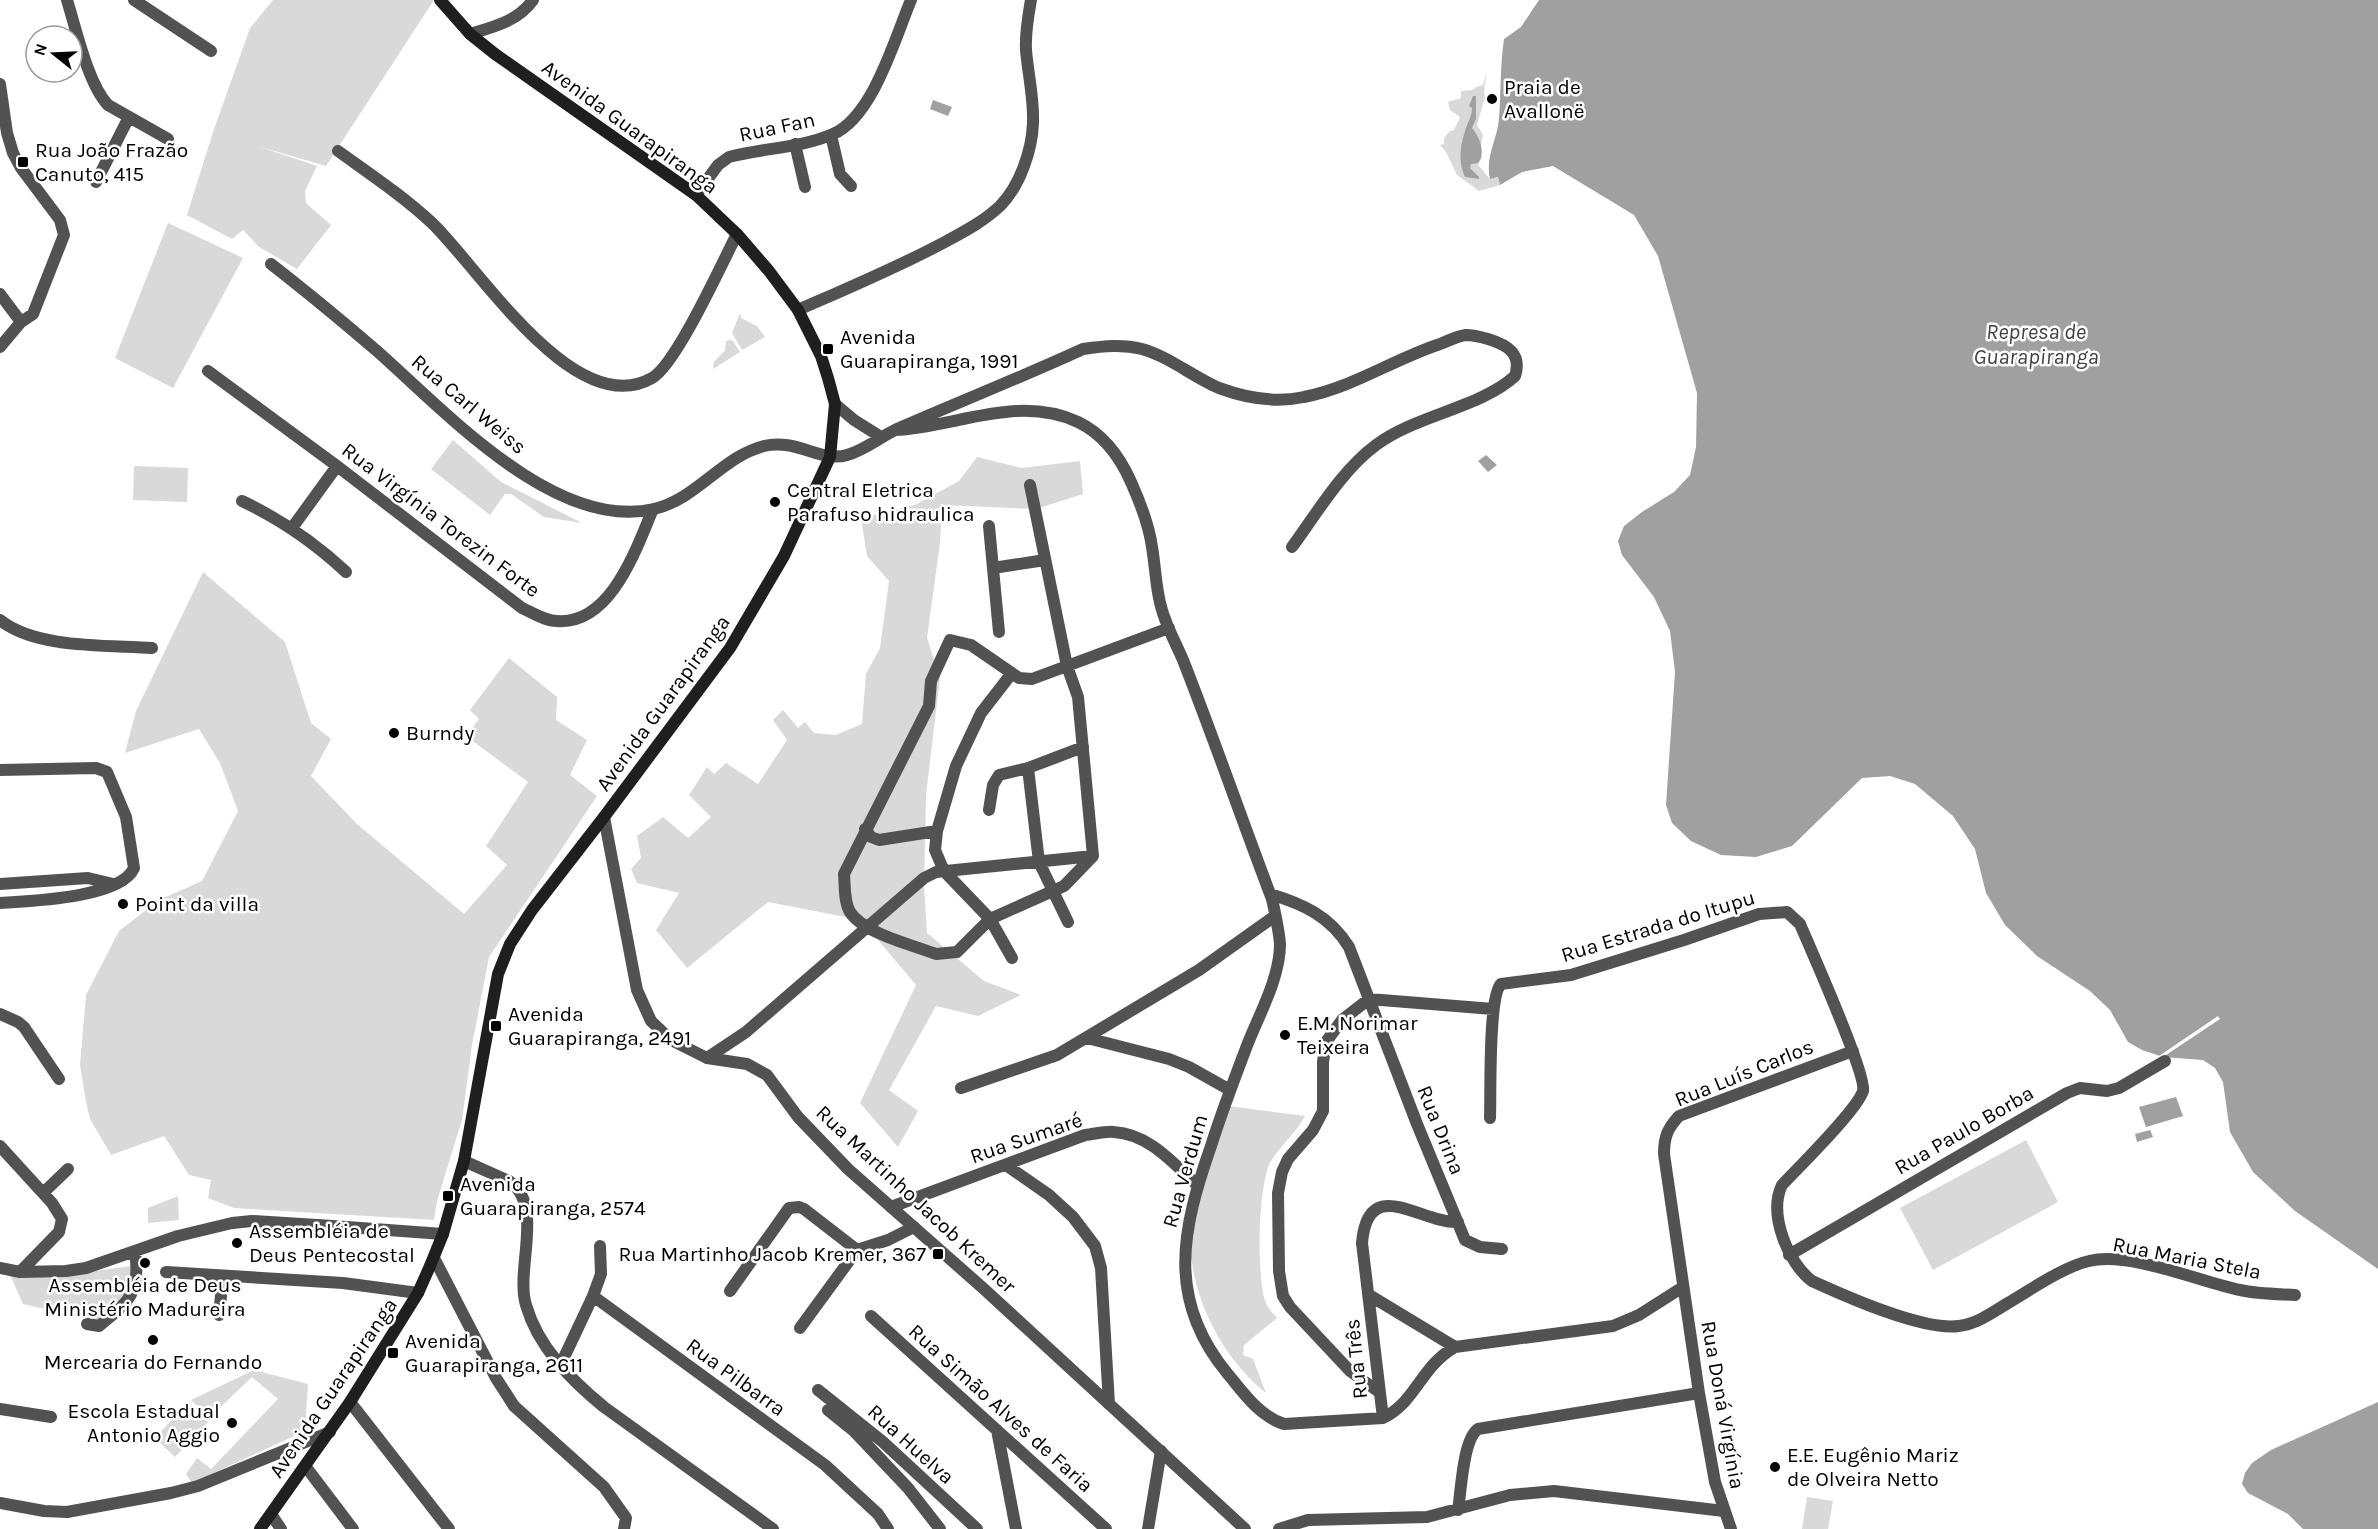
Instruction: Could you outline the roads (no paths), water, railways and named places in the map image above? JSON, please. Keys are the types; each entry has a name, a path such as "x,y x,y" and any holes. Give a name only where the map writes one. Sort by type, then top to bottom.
{"main road":[{"name":"Avenida Guarapiranga","path":"260,1529 350,1402 418,1293 434,1258 464,1161 502,959 532,910 730,648 784,556 830,457 836,404 821,356 798,310 769,271 737,234 696,195 519,72 470,34 440,0"}],"street":[{"path":"67,0 96,88 108,105 168,139"},
{"path":"134,0 211,51"},
{"path":"470,34 507,22 522,13 533,0"},
{"name":"Rua Fan","path":"696,195 718,165 729,157 831,135 853,119 876,85 911,0"},
{"path":"798,310 919,256 975,226 1001,205 1016,184 1023,168 1029,150 1033,123 1026,50 1026,30 1031,0"},
{"path":"0,84 7,133 13,153 21,168 60,220 64,235 35,309 0,347"},
{"path":"96,182 129,117"},
{"path":"831,135 840,174 851,186"},
{"path":"795,144 805,187"},
{"path":"338,151 432,224 546,350 584,376 607,384 639,384 654,378 671,361 737,234"},
{"name":"Rua Carl Weiss","path":"271,264 375,349 505,463 556,492 585,503 605,509 627,511 653,509 687,495 749,451 766,445 787,444 830,457"},
{"path":"0,294 21,322"},
{"path":"830,457 845,456 867,447 895,430 1083,349 1116,345 1143,350 1179,365 1219,388 1278,401 1336,389 1428,348 1466,335 1481,337 1509,348 1515,354 1518,362 1515,376 1491,392 1439,412 1377,444 1353,467 1292,547"},
{"name":"Rua Virgínia Torezin Forte","path":"208,370 522,608 554,622 580,617 593,611 607,599 634,556 653,509"},
{"path":"836,404 854,420 881,437"},
{"name":"Rua Verdum","path":"895,430 921,429 1018,410 1050,413 1078,422 1093,431 1114,453 1132,483 1147,525 1164,617 1183,659 1270,894 1280,945 1274,976 1230,1090 1197,1185 1185,1235 1184,1262 1194,1316 1210,1351 1247,1396 1276,1421 1295,1424 1383,1418"},
{"path":"292,528 337,466"},
{"path":"1029,485 1067,666 1078,697 1093,856 1064,886 990,919 957,952 936,954 868,928 850,912 845,894 844,874 929,706 931,681 950,640 971,645 1019,678 1032,679 1067,666 1169,628"},
{"path":"242,501 274,516 292,528 346,572"},
{"path":"989,526 999,632"},
{"path":"993,568 1045,560"},
{"path":"0,620 20,631 65,642 152,648"},
{"path":"1012,673 981,713 956,766 937,831 935,850 944,871 990,919 1012,958"},
{"path":"989,810 993,784 999,775 1028,768 1083,747"},
{"path":"0,770 96,768 107,772 126,817 134,868 131,876 125,880 91,893 0,903"},
{"path":"1028,768 1040,862 1068,922"},
{"name":"Rua Martinho Jacob Kremer","path":"604,817 637,990 651,1021 671,1040 707,1058 747,1064 767,1075 810,1130 891,1207 1161,1450 1245,1529"},
{"path":"865,830 871,837 879,840 937,831"},
{"path":"707,1058 747,1032 924,878 936,872 1093,856"},
{"path":"0,884 88,878 113,884"},
{"name":"Rua Drina","path":"1270,894 1310,908 1335,928 1349,947 1416,1124 1458,1222 1469,1243 1480,1247 1502,1249"},
{"name":"Rua Estrada do Itupu","path":"1493,1009 1496,991 1501,984 1571,975 1759,914 1787,912 1800,924 1864,1083 1858,1102 1782,1185 1778,1194 1776,1205 1789,1255 1802,1273 1812,1281 1910,1320"},
{"path":"962,1088 1057,1055 1199,969 1275,916"},
{"path":"1379,1392 1350,1371 1290,1307 1283,1296 1279,1271 1278,1193 1282,1172 1288,1159 1313,1130 1323,1111 1323,1062 1326,1042 1342,1020 1369,999 1493,1009 1490,1118"},
{"path":"0,1014 24,1027 59,1079"},
{"path":"1087,1038 1168,1059 1189,1067 1230,1090"},
{"name":"Rua Luís Carlos","path":"1683,1287 1664,1154 1664,1140 1668,1128 1679,1116 1853,1051"},
{"name":"Rua Paulo Borba","path":"1789,1255 2067,1093 2080,1088 2107,1091 2119,1088 2165,1061"},
{"name":"Rua Sumaré","path":"891,1207 1085,1135 1112,1132 1141,1139 1162,1153 1197,1185"},
{"path":"0,1146 58,1212 62,1225 59,1232 20,1272"},
{"path":"464,1161 509,1181 515,1185 524,1200 527,1215 524,1297 534,1324 560,1366 582,1389 604,1407 773,1529"},
{"path":"1006,1165 1049,1195 1073,1217 1095,1246 1101,1268 1109,1404"},
{"path":"43,1193 68,1169"},
{"name":"Rua Três","path":"1383,1418 1362,1243 1363,1232 1368,1220 1376,1210 1394,1205 1436,1219 1458,1222"},
{"path":"730,1291 789,1208 804,1209 857,1250"},
{"path":"0,1268 20,1272 86,1268 212,1227 252,1221 443,1234"},
{"path":"800,1328 857,1250 888,1240 914,1227"},
{"path":"560,1366 602,1274 600,1246"},
{"path":"87,1324 99,1326 117,1312 132,1295 138,1273 135,1251"},
{"path":"434,1258 496,1378 514,1406 604,1487 626,1518 628,1527"},
{"name":"Rua Maria Stela","path":"1910,1320 1938,1328 1962,1326 1983,1318 2048,1279 2089,1261 2114,1260 2133,1263 2194,1276 2240,1290 2295,1295"},
{"path":"166,1272 343,1283 418,1293"},
{"path":"219,1315 223,1276"},
{"path":"1383,1418 1397,1411 1434,1362 1455,1347 1613,1326 1639,1315 1683,1287"},
{"name":"Rua Doná Virgínia","path":"1683,1287 1715,1482 1731,1529"},
{"path":"1369,1295 1455,1347"},
{"name":"Rua Pilbarra","path":"593,1296 825,1465 873,1509 888,1529"},
{"name":"Rua Simão Alves de Faria","path":"871,1316 1106,1529"},
{"name":"Rua Huelva","path":"940,1529 909,1488 854,1431 828,1409 822,1401 820,1392 883,1442 977,1529"},
{"path":"1458,1510 1468,1443 1474,1432 1478,1430 1699,1393"},
{"path":"350,1402 449,1529"},
{"path":"0,1409 51,1417"},
{"path":"997,1430 1016,1529"},
{"path":"0,1503 44,1511 67,1512 171,1493 198,1486 330,1432"},
{"path":"1148,1529 1161,1450"},
{"path":"306,1467 353,1529"},
{"path":"1279,1529 1308,1520 1427,1517 1510,1495 1554,1491 1724,1511"},
{"path":"271,1514 281,1529"}],"water":[{"name":"Represa de Guarapiranga","path":"1539,0 2378,0 2378,1269 2295,1211 2253,1172 2230,1132 2223,1082 2215,1068 2203,1060 2163,1057 2142,1050 2128,1042 2110,1010 2090,991 2037,956 2005,925 1986,893 1975,849 1953,816 1915,784 1890,776 1862,778 1792,846 1756,857 1721,855 1691,841 1672,823 1666,805 1675,672 1670,631 1654,597 1622,555 1618,541 1624,526 1674,492 1690,475 1696,447 1697,393 1658,256 1634,215 1553,166 1522,172 1500,185 1498,177 1490,179 1490,156 1499,119 1504,39 1521,27"},
{"path":"1473,96 1476,96 1476,119 1472,128 1480,141 1482,154 1478,163 1471,164 1470,168 1479,179 1465,177 1460,154 1472,111 1469,106"},
{"path":"933,100 952,107 948,116 930,109"},
{"path":"1486,455 1497,465 1488,472 1478,461"},
{"path":"2176,1097 2183,1116 2146,1127 2139,1107"},
{"path":"2150,1130 2153,1137 2137,1142 2135,1134"},
{"path":"2378,1402 2378,1529 2303,1529 2288,1514 2248,1493 2242,1484 2245,1473 2252,1463 2271,1450"}],"place":[{"name":"Praia de Avallonë","path":"1492,99"},
{"name":"Rua João Frazão Canuto, 415","path":"23,162"},
{"name":"Avenida Guarapiranga, 1991","path":"828,349"},
{"name":"Central Eletrica Parafuso hidraulica","path":"775,502"},
{"name":"Burndy","path":"394,733"},
{"name":"Point da villa","path":"123,904"},
{"name":"Avenida Guarapiranga, 2491","path":"496,1026"},
{"name":"E.M. Norimar Teixeira","path":"1285,1035"},
{"name":"Avenida Guarapiranga, 2574","path":"448,1196"},
{"name":"Assembléia de Deus Pentecostal","path":"237,1243"},
{"name":"Rua Martinho Jacob Kremer, 367","path":"938,1254"},
{"name":"Assembléia de Deus Ministério Madureira","path":"145,1263"},
{"name":"Mercearia do Fernando","path":"153,1340"},
{"name":"Avenida Guarapiranga, 2611","path":"393,1353"},
{"name":"Escola Estadual Antonio Aggio","path":"232,1423"},
{"name":"E.E. Eugênio Mariz de Olveira Netto","path":"1775,1467"}]}
